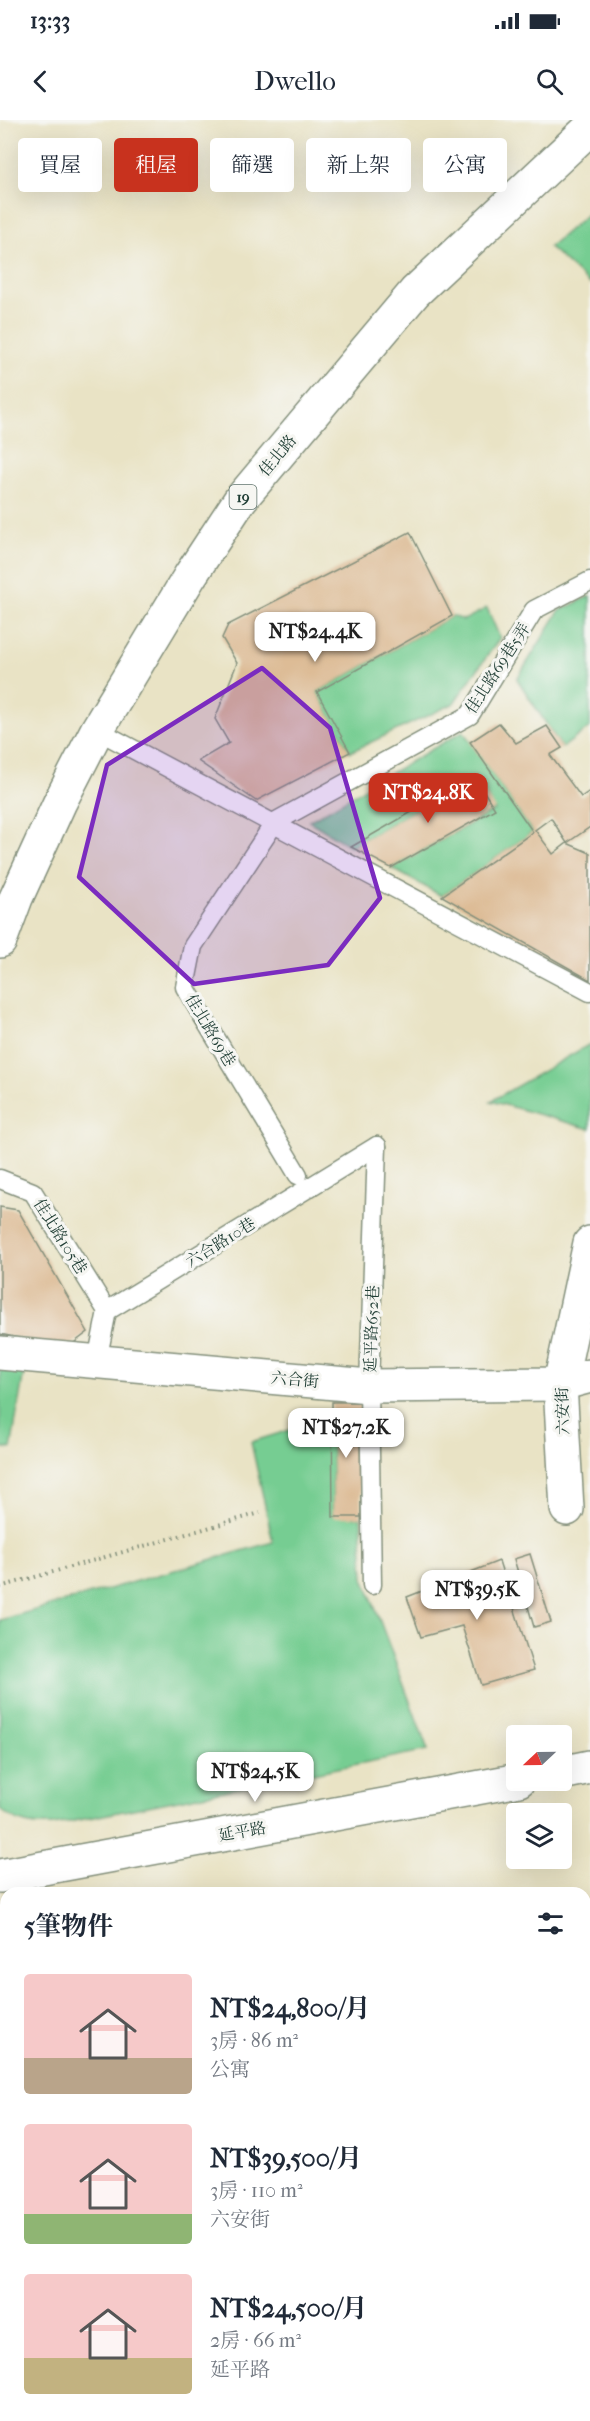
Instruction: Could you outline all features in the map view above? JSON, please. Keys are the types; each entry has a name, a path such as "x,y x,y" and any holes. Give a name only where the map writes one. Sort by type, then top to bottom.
{"street":[{"name":"佳北路","path":"0,941 16,898 60,802 97,730 190,576 240,500 415,292 590,128"},
{"name":"六安街","path":"567,1509 575,1380 590,1244"},
{"name":"六合街","path":"0,1353 369,1386 575,1380"},
{"path":"572,1771 590,1767"},
{"name":"延平路","path":"0,1876 506,1782"}],"lane":[{"name":"佳北路69巷5弄","path":"275,822 470,715 534,610 590,581"},
{"path":"97,730 275,822 590,992"},
{"name":"佳北路69巷","path":"275,822 193,946 185,987 298,1175"},
{"name":"六合路10巷","path":"107,1311 377,1146"},
{"name":"延平路652巷","path":"372,1585 369,1386 377,1146"},
{"name":"佳北路105巷","path":"0,1179 33,1192 107,1311"},
{"path":"97,1361 107,1311"}],"path":[{"path":"0,1587 260,1513"}],"highlighted area":[{"path":"262,668 330,728 380,898 328,965 194,984 79,877 107,765"}],"green space":[{"path":"590,212 590,284 549,247"},
{"path":"590,596 590,727 562,748 517,679 559,611"},
{"path":"487,608 500,638 453,704 350,752 317,692 452,616 464,620"},
{"path":"463,731 533,832 442,896 391,868 495,810 474,776 351,847 309,821"},
{"path":"590,1044 590,1129 491,1101"},
{"path":"0,1368 24,1371 11,1449 0,1447"},
{"path":"332,1424 333,1516 361,1517 364,1578 428,1750 54,1825 25,1823 0,1809 0,1620 273,1542 251,1442 306,1425"}],"building":[{"path":"410,532 452,616 317,692 350,752 256,801 198,761 229,743 215,719 237,663 222,638 228,625"},
{"path":"499,723 516,743 547,726 562,748 550,755 581,797 590,791 590,827 567,843 590,853 590,980 442,896 533,832 470,742","holes":["551,818 567,843 553,854 535,830"]},
{"path":"474,776 495,809 391,868 351,847"},
{"path":"0,1207 18,1210 88,1332 67,1348 0,1334"},
{"path":"332,1402 360,1402 361,1517 333,1517"},
{"path":"530,1554 551,1622 534,1627 514,1559"},
{"path":"499,1561 534,1670 481,1685 462,1626 421,1637 407,1597"}]}
